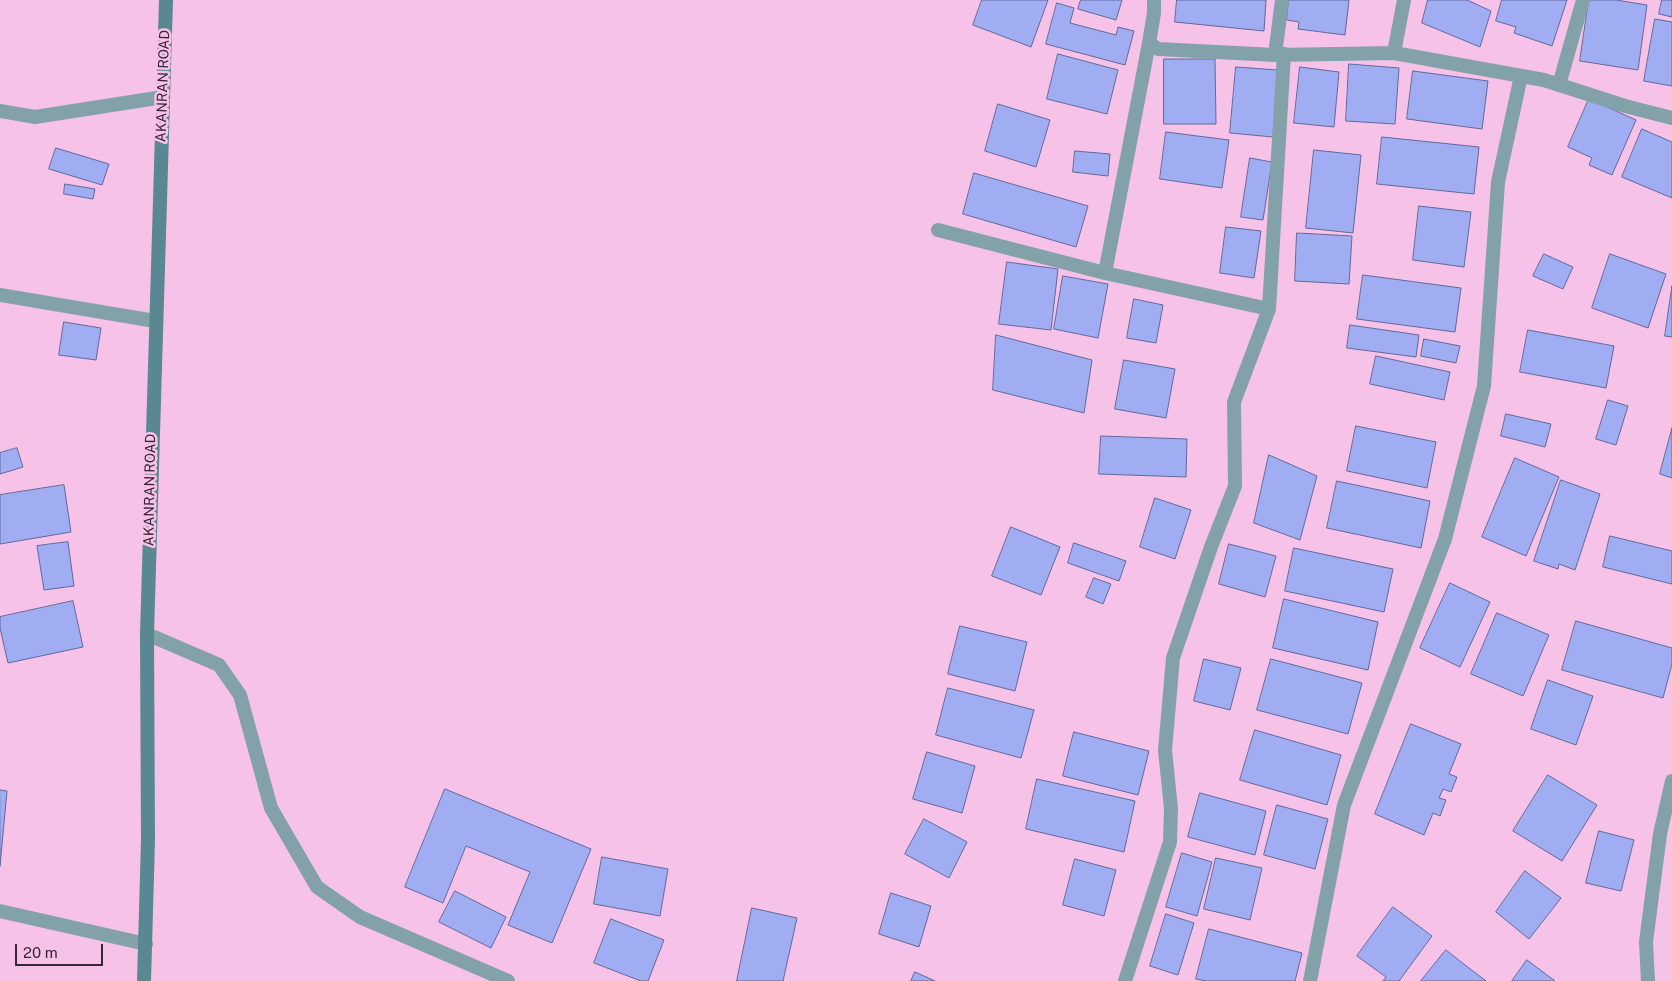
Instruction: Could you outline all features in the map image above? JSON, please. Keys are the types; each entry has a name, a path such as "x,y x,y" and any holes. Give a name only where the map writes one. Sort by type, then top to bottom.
{"main road":[{"name":"AKANRAN ROAD","path":"144,981 148,840 147,634 166,0"}],"street":[{"path":"1105,273 1149,43 1154,0"},
{"path":"1125,981 1170,842 1171,808 1165,750 1173,658 1235,486 1234,402 1269,309 1282,0"},
{"path":"1394,54 1404,0"},
{"path":"1559,85 1583,0"},
{"path":"1149,43 1158,49 1280,54 1394,54 1544,80 1625,106 1672,118"},
{"path":"1312,980 1344,805 1445,539 1484,386 1498,182 1521,76"},
{"path":"0,110 35,117 163,98"},
{"path":"938,230 1105,273 1269,309"},
{"path":"0,295 155,321"},
{"path":"147,634 219,665 240,695 271,808 318,887 360,917 508,981"},
{"path":"1648,981 1646,942 1660,834 1672,782"},
{"path":"0,911 146,944"}],"building":[{"path":"982,0 1048,0 1031,47 973,25"},
{"path":"1081,0 1122,0 1116,20 1078,9"},
{"path":"1177,0 1266,0 1264,31 1175,22"},
{"path":"1289,0 1349,0 1345,35 1298,29 1299,22 1287,20"},
{"path":"1428,0 1467,0 1491,11 1480,47 1422,23"},
{"path":"1502,0 1567,0 1552,46 1514,33 1516,27 1496,21"},
{"path":"1589,0 1616,0 1647,5 1638,70 1580,61"},
{"path":"1662,0 1672,0 1672,17 1659,14"},
{"path":"1057,3 1074,8 1070,23 1116,35 1118,27 1134,31 1125,65 1046,44"},
{"path":"1655,19 1672,22 1672,86 1644,81"},
{"path":"1058,54 1118,70 1107,114 1047,99"},
{"path":"1164,59 1215,59 1216,124 1164,124"},
{"path":"1349,64 1399,68 1395,124 1346,121"},
{"path":"1236,67 1278,70 1273,137 1230,133"},
{"path":"1300,67 1339,72 1334,127 1294,123"},
{"path":"1413,71 1488,81 1482,129 1407,119"},
{"path":"1589,99 1636,120 1612,175 1589,165 1592,158 1568,147"},
{"path":"998,104 1050,120 1036,167 985,151"},
{"path":"1642,129 1672,142 1672,198 1622,177"},
{"path":"1166,132 1229,140 1222,188 1160,179"},
{"path":"1382,137 1479,147 1474,194 1377,184"},
{"path":"56,148 109,164 102,185 49,169"},
{"path":"1314,150 1361,155 1353,233 1306,228"},
{"path":"1075,151 1110,154 1108,176 1073,172"},
{"path":"1250,158 1272,162 1263,220 1241,217"},
{"path":"974,173 1088,206 1076,247 963,214"},
{"path":"65,184 95,189 93,199 64,194"},
{"path":"1419,206 1471,212 1464,267 1413,260"},
{"path":"1226,227 1261,231 1254,278 1220,273"},
{"path":"1297,233 1352,236 1349,284 1295,281"},
{"path":"1544,254 1573,267 1563,289 1533,276"},
{"path":"1610,254 1666,274 1648,328 1592,308"},
{"path":"1007,262 1058,269 1051,330 999,324"},
{"path":"1363,275 1461,288 1455,332 1357,319"},
{"path":"1063,276 1108,284 1098,338 1054,329"},
{"path":"1672,286 1672,337 1665,336"},
{"path":"1134,299 1163,305 1156,343 1127,338"},
{"path":"64,322 101,328 96,360 59,355"},
{"path":"1350,325 1419,335 1416,357 1347,348"},
{"path":"1528,330 1614,346 1606,388 1520,372"},
{"path":"996,335 1092,360 1084,413 993,390"},
{"path":"1424,339 1460,346 1456,363 1421,356"},
{"path":"1376,356 1450,372 1444,400 1370,384"},
{"path":"1124,360 1175,369 1166,418 1115,409"},
{"path":"1608,400 1628,406 1616,445 1596,439"},
{"path":"1506,414 1551,424 1545,447 1501,436"},
{"path":"1356,426 1436,442 1427,488 1347,471"},
{"path":"1672,428 1672,478 1660,474"},
{"path":"1101,436 1187,439 1186,477 1099,474"},
{"path":"17,448 23,467 0,474 0,453"},
{"path":"1269,455 1317,476 1300,540 1254,523"},
{"path":"1515,458 1559,477 1526,556 1482,537"},
{"path":"1561,480 1600,494 1575,570 1559,564 1558,569 1534,561"},
{"path":"1337,481 1430,501 1421,548 1327,528"},
{"path":"64,485 71,532 0,544 0,495"},
{"path":"1155,498 1191,510 1175,559 1140,547"},
{"path":"1011,527 1060,547 1041,595 992,576"},
{"path":"1610,536 1672,551 1672,584 1603,567"},
{"path":"68,542 74,586 44,590 37,546"},
{"path":"1074,543 1126,561 1119,581 1068,563"},
{"path":"1229,544 1276,556 1265,597 1219,584"},
{"path":"1294,548 1393,569 1384,612 1285,591"},
{"path":"1094,578 1111,584 1103,604 1086,597"},
{"path":"1450,583 1490,602 1460,667 1420,648"},
{"path":"1284,599 1378,622 1368,670 1273,648"},
{"path":"73,601 83,647 8,663 0,628 0,617"},
{"path":"1497,613 1549,635 1523,696 1471,674"},
{"path":"1576,621 1672,648 1672,664 1663,698 1562,670"},
{"path":"960,626 1027,642 1015,691 948,674"},
{"path":"1204,659 1241,668 1230,710 1194,701"},
{"path":"1271,659 1362,683 1348,734 1257,710"},
{"path":"1548,680 1593,696 1576,745 1531,729"},
{"path":"948,688 1034,710 1021,758 936,735"},
{"path":"1411,724 1461,744 1449,774 1457,777 1451,792 1443,789 1439,798 1446,800 1440,816 1433,813 1424,835 1375,814"},
{"path":"1255,730 1341,755 1327,805 1240,780"},
{"path":"1074,732 1149,751 1138,795 1063,776"},
{"path":"927,752 975,766 962,813 913,799"},
{"path":"1548,775 1597,805 1562,861 1513,831"},
{"path":"1037,779 1135,801 1124,852 1026,829"},
{"path":"445,789 591,849 552,943 508,925 530,872 466,846 443,903 405,887"},
{"path":"0,790 7,791 0,866"},
{"path":"1200,793 1266,811 1255,855 1188,837"},
{"path":"1277,805 1328,819 1315,869 1264,855"},
{"path":"924,819 967,842 949,878 905,854"},
{"path":"1599,831 1634,840 1621,891 1586,883"},
{"path":"1182,853 1212,862 1197,916 1166,907"},
{"path":"602,857 668,869 660,916 594,904"},
{"path":"1216,858 1262,868 1250,920 1204,909"},
{"path":"1075,859 1116,870 1104,916 1063,905"},
{"path":"1525,871 1561,898 1529,939 1496,912"},
{"path":"455,891 506,917 491,948 439,922"},
{"path":"891,893 931,906 919,947 879,934"},
{"path":"1393,907 1432,936 1399,981 1383,981 1386,977 1357,956"},
{"path":"752,908 797,918 783,981 737,981"},
{"path":"1166,914 1194,923 1178,975 1150,966"},
{"path":"611,919 664,940 648,981 641,981 594,963"},
{"path":"1209,929 1302,953 1295,981 1206,981 1196,979"},
{"path":"1446,950 1465,965 1486,981 1421,981"},
{"path":"1527,960 1555,981 1512,981"},
{"path":"915,972 935,981 911,981"}]}
